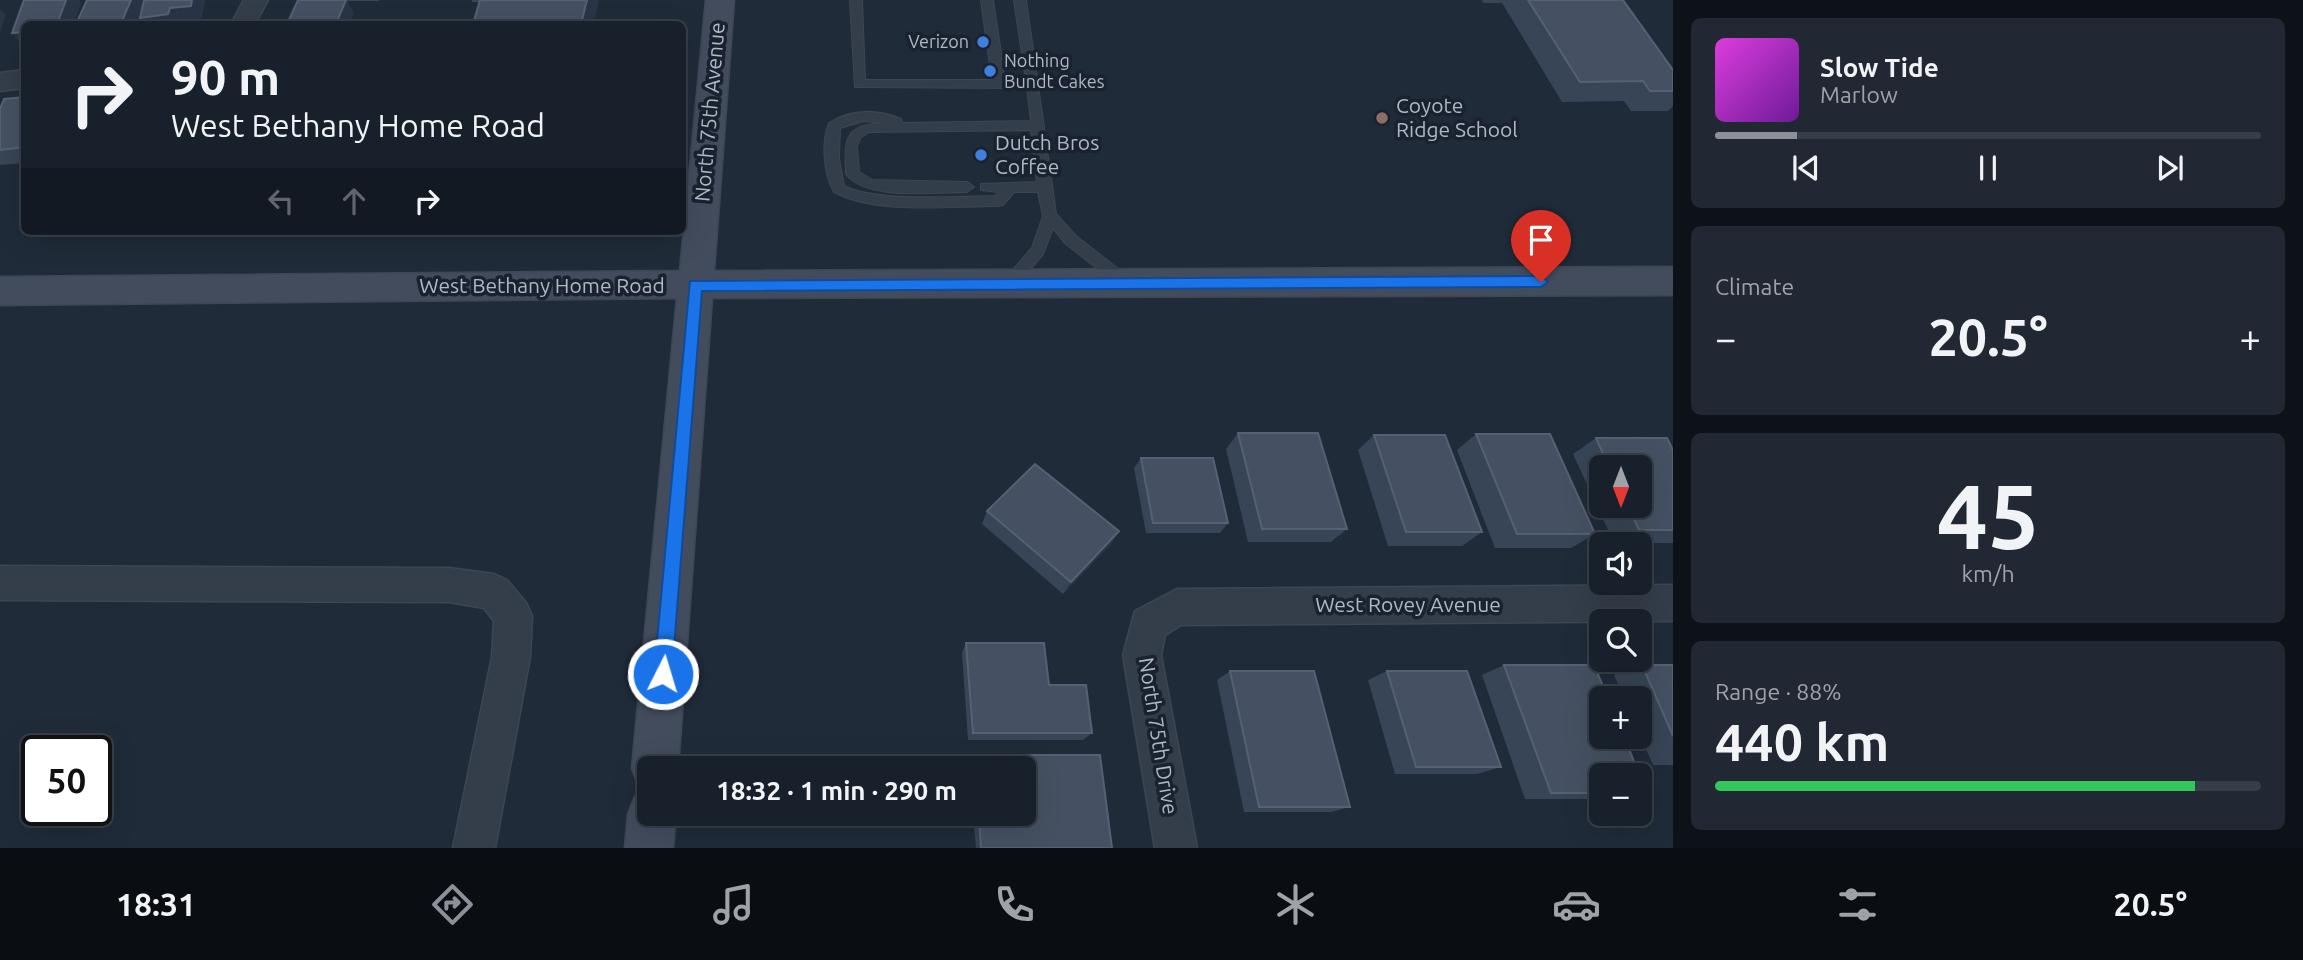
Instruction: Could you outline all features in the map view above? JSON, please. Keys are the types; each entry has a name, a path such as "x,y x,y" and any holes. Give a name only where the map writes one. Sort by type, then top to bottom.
{"main road":[{"name":"North 75th Avenue","path":"656,756 720,0"},
{"name":"West Bethany Home Road","path":"0,291 1673,281"},
{"path":"649,848 651,826"}],"street":[{"path":"245,21 257,0"},
{"path":"0,82 21,79"},
{"path":"0,583 449,584 494,592 513,616 511,657 474,848"},
{"name":"West Rovey Avenue","path":"1148,624 1177,607 1673,603"},
{"name":"North 75th Drive","path":"1148,624 1142,655 1176,848"}],"lane":[{"path":"856,0 859,84 1033,84"},
{"path":"987,0 999,84"},
{"path":"1020,0 1050,216 1070,240 1128,284"},
{"path":"904,127 889,118 872,116 842,120 834,126 834,183 840,191 862,199 998,201 1010,187"},
{"path":"967,187 868,184 853,174 851,147 859,131 867,128 1038,125"},
{"path":"986,187 1044,187"},
{"path":"1009,284 1038,250 1050,216"}],"building":[{"path":"24,0 66,0 58,21 21,21 21,32 12,33"},
{"path":"87,0 131,0 122,21 77,21"},
{"path":"144,0 192,0 191,6 170,8 168,14 140,18"},
{"path":"298,0 346,0 337,21 288,21"},
{"path":"480,0 587,0 582,21 474,21"},
{"path":"1528,0 1623,0 1673,70 1673,91 1650,91 1643,81 1580,82"},
{"path":"21,97 21,147 0,150 0,109 4,99"},
{"path":"1238,433 1318,433 1347,529 1262,529"},
{"path":"1476,434 1550,434 1594,532 1517,534"},
{"path":"1374,435 1445,435 1482,532 1406,532"},
{"path":"1596,438 1667,438 1673,450 1673,530 1639,530 1634,518 1652,518 1652,455 1604,455"},
{"path":"1141,458 1213,458 1228,523 1153,523"},
{"path":"1035,464 1119,531 1071,582 987,511"},
{"path":"966,643 1044,643 1049,685 1086,685 1092,733 973,733"},
{"path":"1504,665 1589,665 1589,672 1597,672 1603,686 1589,686 1589,749 1629,749 1635,763 1589,763 1589,793 1551,793"},
{"path":"1652,665 1673,665 1673,736 1652,686 1645,672 1652,672"},
{"path":"1230,671 1314,671 1350,807 1259,807"},
{"path":"1387,671 1467,671 1501,767 1416,767"},
{"path":"1100,755 1112,848 981,848 980,826 1036,826 1036,756 975,756"}],"place":[{"name":"Verizon","path":"983,42"},
{"name":"Nothing Bundt Cakes","path":"990,71"},
{"name":"Coyote Ridge School","path":"1382,118"},
{"name":"Dutch Bros Coffee","path":"981,155"}],"route":[{"path":"663,674 695,285 1541,282"}]}
